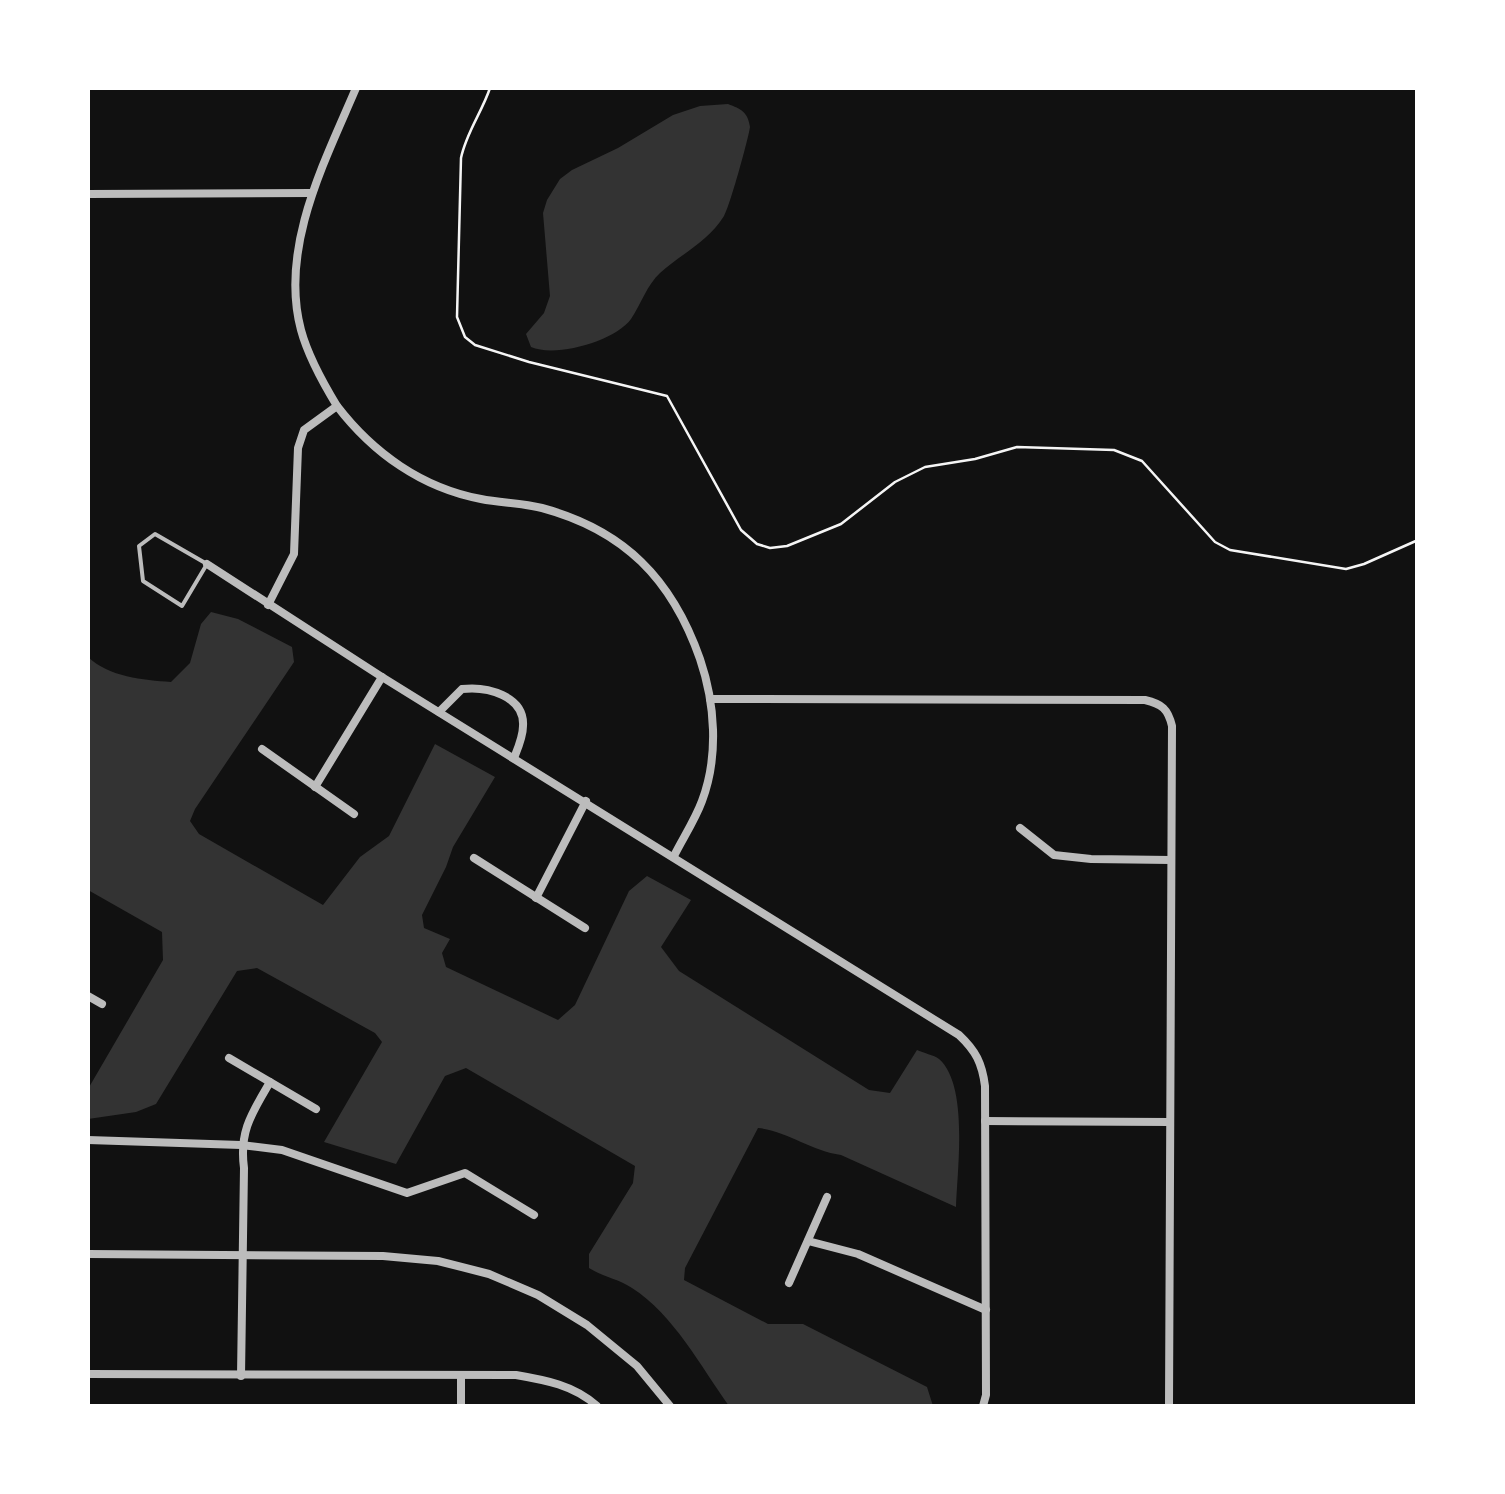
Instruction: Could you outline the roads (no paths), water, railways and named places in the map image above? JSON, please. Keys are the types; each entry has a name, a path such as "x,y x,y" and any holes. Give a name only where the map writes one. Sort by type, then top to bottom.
{"street":[{"path":"356,88 312,193 299,252 300,327 337,406 356,432 406,470 480,499 541,508 582,521 618,540 649,568 674,601 694,642 714,718 703,800 674,856"},
{"path":"88,194 312,193"},
{"path":"268,605 294,554 298,448 304,430 337,406"},
{"path":"207,564 382,677 959,1034 975,1050 982,1065 985,1122 983,1406"},
{"path":"316,787 382,677"},
{"path":"438,712 462,689 488,689 502,695 518,706 524,722 514,758"},
{"path":"710,699 1145,700 1159,703 1169,712 1172,726 1169,1406"},
{"path":"262,750 354,814"},
{"path":"536,898 586,801"},
{"path":"1020,828 1054,855 1171,860"},
{"path":"474,858 585,928"},
{"path":"88,996 102,1004"},
{"path":"229,1058 316,1109"},
{"path":"241,1376 241,1144 249,1118 270,1082"},
{"path":"985,1122 1170,1122"},
{"path":"88,1140 241,1144 282,1150 407,1193 465,1173 534,1214"},
{"path":"789,1283 827,1197"},
{"path":"808,1241 858,1254 986,1310"},
{"path":"88,1254 383,1256 438,1261 489,1274 538,1295 587,1324 637,1366 670,1406"},
{"path":"88,1374 516,1376 553,1382 586,1396 597,1406"},
{"path":"462,1376 462,1406"}],"lane":[{"path":"156,534 207,564 182,606 143,581 139,546 156,534"}]}
